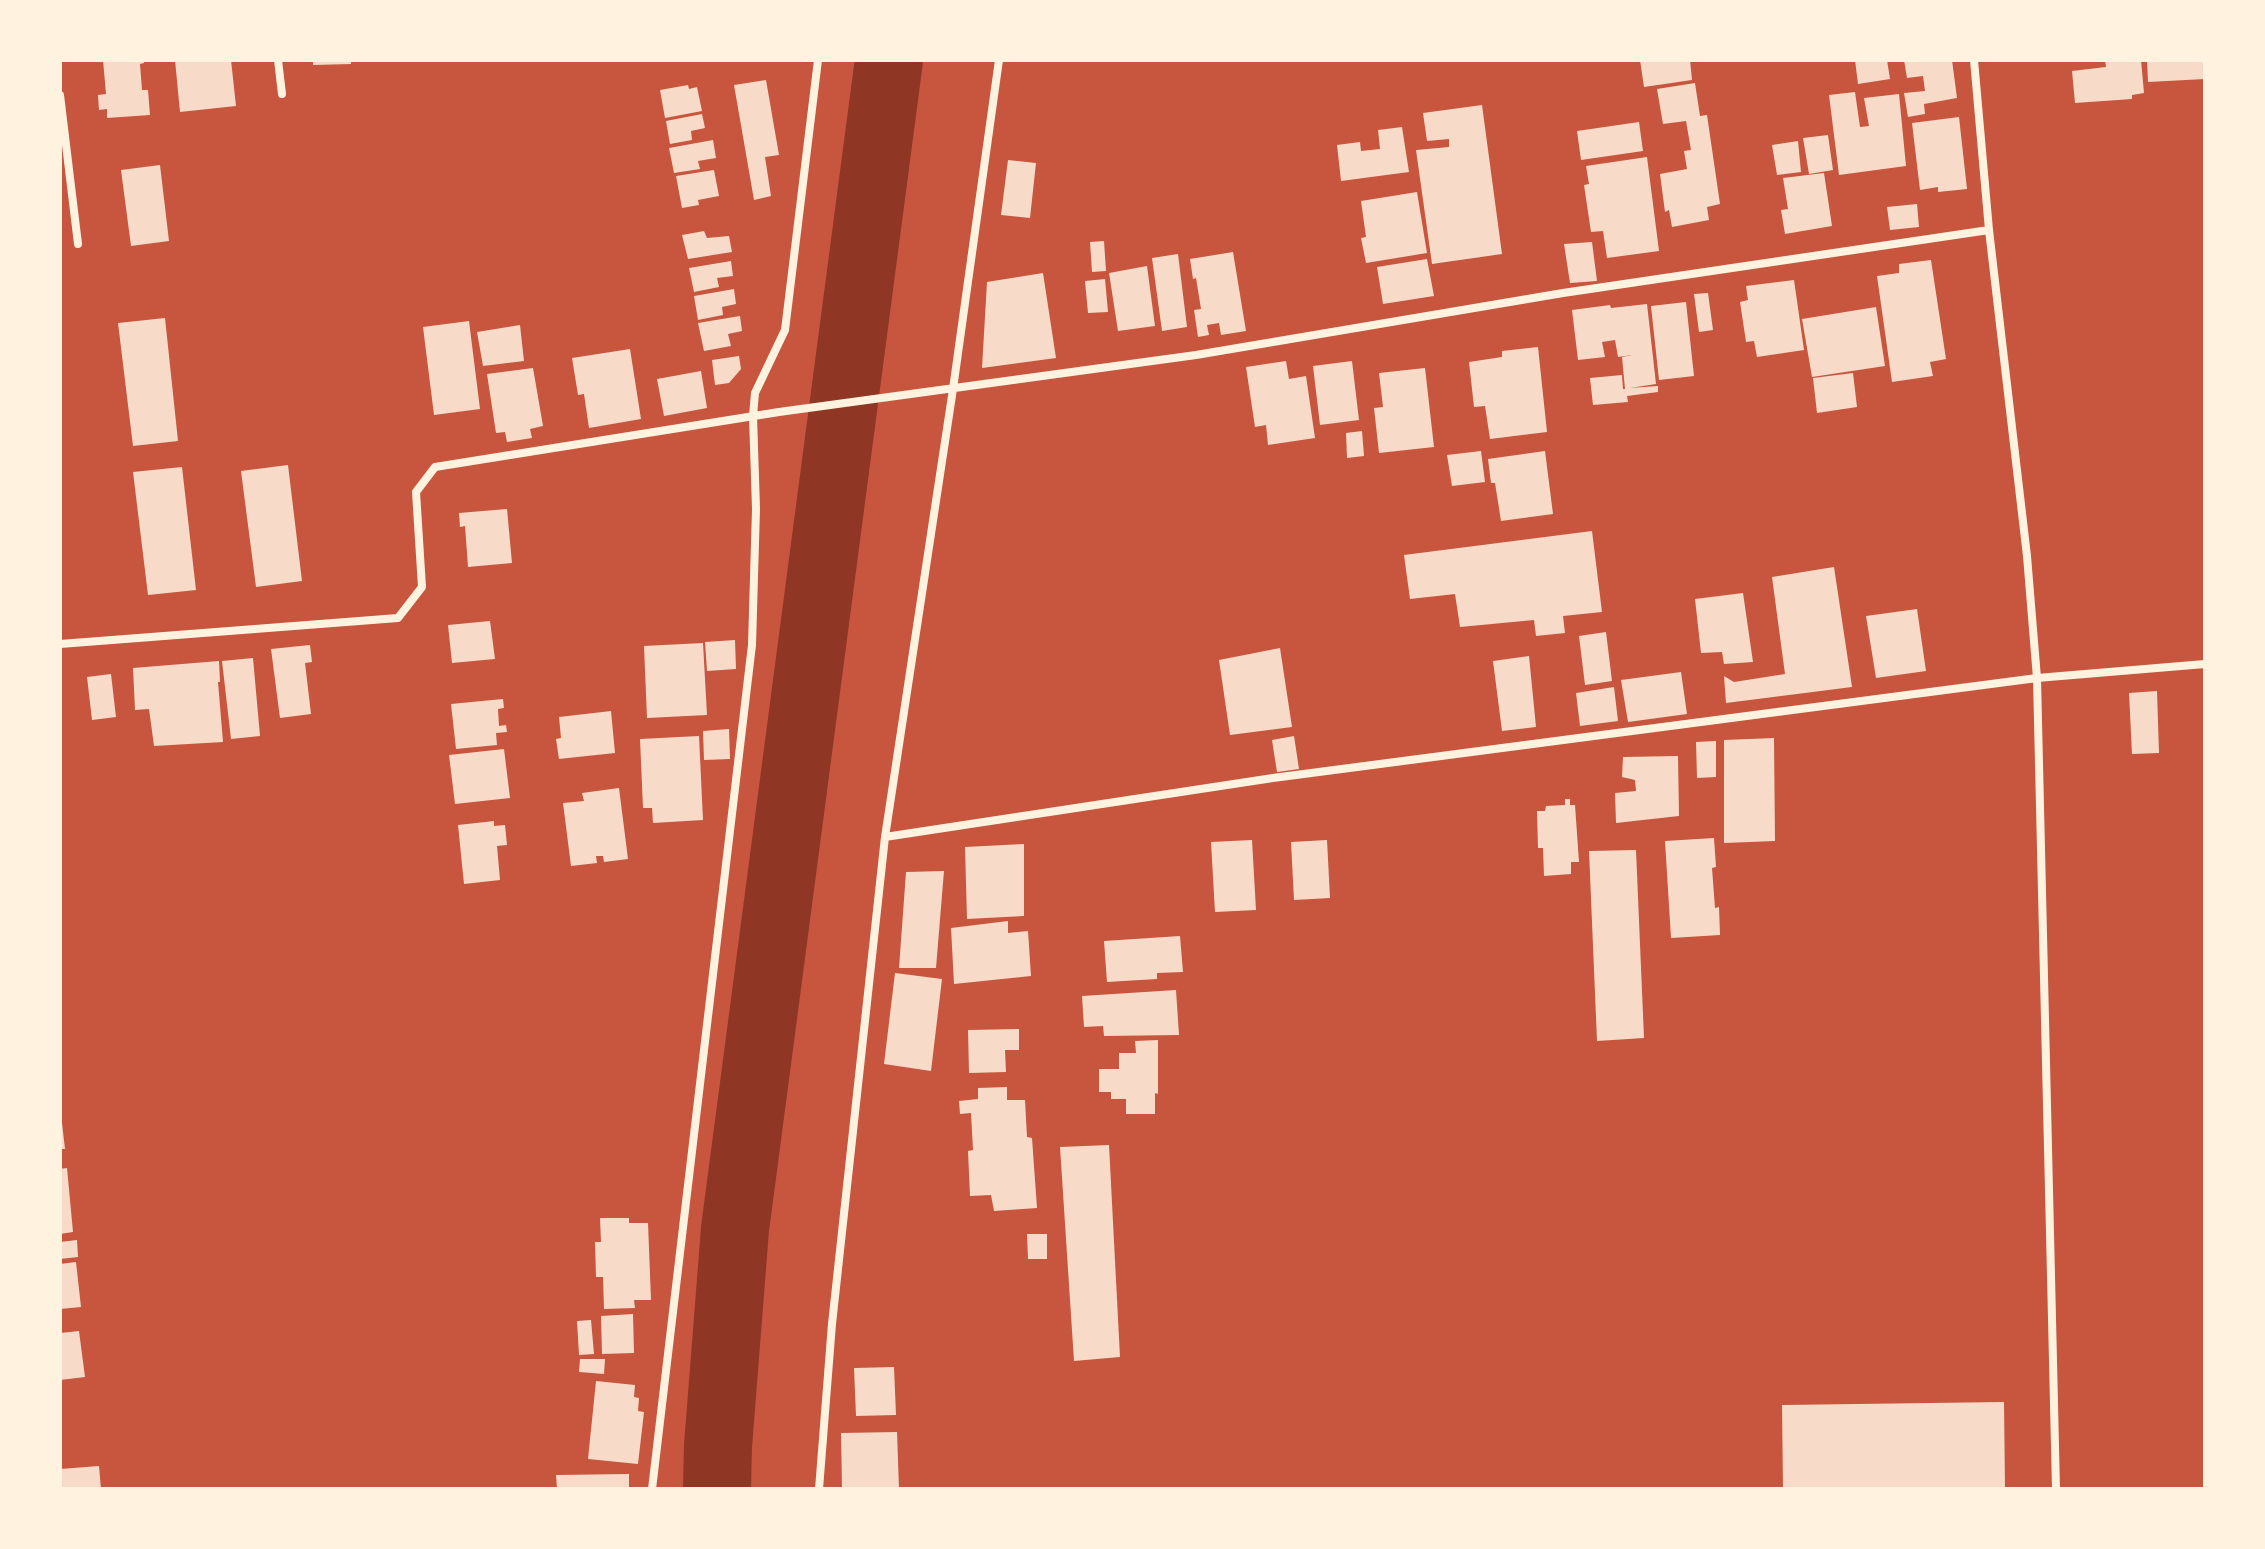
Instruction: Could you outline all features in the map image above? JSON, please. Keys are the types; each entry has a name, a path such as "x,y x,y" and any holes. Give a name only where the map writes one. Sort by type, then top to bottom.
{"street":[{"path":"278,60 282,94"},
{"path":"652,1489 752,645 755,393 785,330 818,60"},
{"path":"819,1489 832,1324 885,837 999,60"},
{"path":"1974,60 1989,230 2027,556 2037,678 2056,1489"},
{"path":"60,95 78,244"},
{"path":"60,644 398,618 422,587 416,492 435,467 779,412 1196,355 1563,293 1989,230"},
{"path":"885,837 1273,778 2037,678 2205,664"}],"building":[{"path":"103,60 144,60 140,64 142,90 148,90 150,115 107,118 107,109 99,110 98,95 106,94"},
{"path":"175,60 231,60 236,106 180,112"},
{"path":"313,60 351,60 351,64 313,65"},
{"path":"1640,60 1690,60 1692,80 1644,87"},
{"path":"1855,60 1887,60 1890,79 1858,84"},
{"path":"1904,60 1952,60 1957,98 1924,104 1925,114 1908,117 1904,93 1925,91 1923,76 1907,78"},
{"path":"2105,60 2141,60 2144,93 2132,95 2132,99 2075,103 2072,71 2106,67"},
{"path":"2147,60 2205,60 2205,79 2148,82"},
{"path":"766,80 779,155 765,157 771,196 754,200 734,85"},
{"path":"1695,83 1700,116 1707,115 1720,204 1707,207 1709,220 1672,227 1669,210 1665,212 1660,174 1687,169 1684,151 1691,150 1686,121 1663,124 1657,89"},
{"path":"688,85 689,89 697,87 702,111 665,118 660,90"},
{"path":"1855,92 1860,127 1869,126 1864,98 1899,94 1906,166 1839,175 1829,95"},
{"path":"1482,105 1502,254 1432,264 1416,150 1449,147 1449,139 1427,141 1423,113"},
{"path":"702,114 705,128 691,131 692,140 670,144 666,121"},
{"path":"1959,117 1967,189 1938,192 1938,187 1920,190 1912,123"},
{"path":"1639,122 1643,151 1581,160 1577,131"},
{"path":"1402,127 1409,172 1341,181 1337,145 1360,142 1361,151 1380,149 1378,130"},
{"path":"1828,135 1833,170 1809,174 1803,138"},
{"path":"713,140 716,158 698,161 700,169 674,173 669,148"},
{"path":"1798,141 1801,172 1777,175 1772,145"},
{"path":"1647,157 1659,251 1607,258 1603,231 1591,232 1584,185 1589,184 1586,166"},
{"path":"1008,160 1036,163 1030,218 1001,215"},
{"path":"160,165 169,241 131,246 121,170"},
{"path":"714,170 719,196 698,200 699,205 682,208 676,176"},
{"path":"1824,173 1832,226 1785,234 1781,210 1788,209 1783,178"},
{"path":"1417,192 1427,253 1366,263 1361,238 1366,237 1361,201"},
{"path":"1917,204 1919,227 1890,230 1887,207"},
{"path":"704,231 707,238 729,236 732,252 688,259 682,235"},
{"path":"1104,241 1106,271 1092,272 1090,242"},
{"path":"1592,242 1597,281 1570,283 1564,244"},
{"path":"1233,252 1246,331 1221,335 1219,323 1207,325 1209,335 1198,337 1194,310 1201,309 1190,259"},
{"path":"1178,254 1187,327 1162,331 1152,258"},
{"path":"1427,259 1434,296 1383,304 1377,267"},
{"path":"1931,260 1946,359 1930,362 1933,376 1892,382 1877,276 1899,273 1899,264"},
{"path":"731,261 733,276 717,278 719,287 694,292 689,268"},
{"path":"1147,266 1155,326 1118,331 1109,273"},
{"path":"1043,273 1056,358 982,368 987,282"},
{"path":"1105,279 1108,312 1088,313 1085,281"},
{"path":"1794,280 1804,350 1757,357 1754,341 1746,342 1740,302 1748,300 1746,286"},
{"path":"734,289 736,304 722,307 723,315 698,320 694,296"},
{"path":"1708,293 1713,330 1699,332 1694,294"},
{"path":"1686,302 1694,376 1659,380 1651,306"},
{"path":"1647,304 1656,384 1630,388 1658,386 1658,392 1627,396 1628,402 1593,405 1590,378 1622,375 1625,389 1622,357 1632,355 1618,357 1615,340 1602,342 1605,357 1578,360 1572,310"},
{"path":"1876,307 1885,366 1812,377 1802,319"},
{"path":"740,316 742,331 728,334 731,346 704,351 698,323"},
{"path":"165,318 178,441 133,446 118,323"},
{"path":"469,321 480,409 434,415 423,327"},
{"path":"520,325 524,361 483,366 477,332"},
{"path":"1538,347 1547,432 1490,439 1485,406 1474,407 1469,362 1502,357 1502,351"},
{"path":"630,349 641,419 589,428 584,394 578,395 572,358"},
{"path":"739,356 741,369 729,383 715,385 712,360"},
{"path":"1286,361 1289,379 1306,376 1315,438 1268,445 1266,425 1255,427 1246,367"},
{"path":"1352,361 1359,420 1320,425 1313,366"},
{"path":"533,368 543,426 530,429 532,438 507,442 505,432 496,433 487,374"},
{"path":"1425,368 1434,447 1379,453 1374,408 1383,407 1379,373"},
{"path":"701,371 707,408 664,416 657,379"},
{"path":"1853,373 1857,407 1817,413 1813,378"},
{"path":"1362,431 1364,456 1347,458 1346,433"},
{"path":"1481,451 1485,482 1452,486 1447,455"},
{"path":"1545,451 1553,514 1501,521 1488,459"},
{"path":"288,465 302,581 256,587 241,471"},
{"path":"182,467 196,590 148,595 133,472"},
{"path":"507,509 512,563 468,567 465,526 460,527 459,513"},
{"path":"1592,531 1602,612 1563,616 1565,633 1536,636 1534,620 1460,627 1455,594 1410,599 1404,555"},
{"path":"1834,567 1852,687 1726,703 1724,676 1734,682 1785,674 1772,577"},
{"path":"1743,593 1753,662 1724,664 1722,652 1701,653 1695,599"},
{"path":"1917,609 1926,671 1876,678 1866,616"},
{"path":"490,621 495,659 452,663 448,625"},
{"path":"1606,632 1612,681 1585,685 1579,636"},
{"path":"735,640 736,669 707,671 705,642"},
{"path":"703,643 707,715 647,718 644,646"},
{"path":"310,645 312,662 305,663 311,714 280,718 271,649"},
{"path":"1280,648 1292,727 1230,735 1219,660"},
{"path":"1529,656 1536,727 1502,731 1493,661"},
{"path":"253,658 260,736 231,739 222,661"},
{"path":"219,661 223,742 154,746 149,709 135,710 133,668"},
{"path":"1681,672 1687,714 1628,722 1621,680"},
{"path":"111,674 116,717 92,720 87,677"},
{"path":"1614,687 1618,721 1580,726 1576,693"},
{"path":"2157,691 2159,753 2132,754 2129,693"},
{"path":"503,699 504,708 498,709 499,726 506,725 507,732 496,733 497,745 456,749 451,704"},
{"path":"611,711 615,753 559,759 556,739 561,738 559,717"},
{"path":"729,729 730,759 704,760 703,731"},
{"path":"699,736 703,820 653,823 652,808 643,808 640,739"},
{"path":"1294,736 1299,769 1277,772 1272,740"},
{"path":"1774,738 1775,841 1724,843 1724,740"},
{"path":"1716,741 1716,777 1697,778 1696,742"},
{"path":"504,749 510,798 455,804 449,755"},
{"path":"1678,756 1679,816 1616,823 1615,793 1636,791 1635,780 1622,777 1623,757"},
{"path":"619,788 628,859 604,862 603,856 596,856 597,863 571,866 563,803 584,801 582,793"},
{"path":"1565,799 1570,799 1570,805 1575,805 1579,862 1571,862 1571,874 1544,876 1543,848 1538,848 1537,811 1545,811 1546,806 1565,805"},
{"path":"494,821 494,826 505,825 507,845 497,846 500,880 464,884 458,825"},
{"path":"1714,838 1716,867 1712,868 1720,935 1671,938 1665,841"},
{"path":"1252,840 1256,910 1215,912 1211,842"},
{"path":"1327,840 1330,898 1294,900 1291,842"},
{"path":"1024,844 1024,916 967,919 965,847"},
{"path":"1636,850 1644,1038 1597,1041 1589,851"},
{"path":"944,871 936,968 899,968 906,872"},
{"path":"1008,921 1008,933 1028,931 1031,976 954,984 951,928"},
{"path":"1180,936 1183,972 1157,973 1157,979 1107,982 1104,941"},
{"path":"895,973 942,979 931,1071 884,1064"},
{"path":"1176,990 1179,1035 1104,1036 1103,1026 1084,1027 1082,996"},
{"path":"1019,1029 1019,1050 1005,1050 1006,1072 969,1073 968,1030"},
{"path":"1158,1040 1155,1114 1126,1114 1126,1099 1111,1099 1111,1092 1099,1092 1099,1069 1119,1069 1119,1053 1136,1053 1135,1041"},
{"path":"1007,1087 1007,1100 1025,1100 1027,1137 1032,1138 1037,1208 994,1211 991,1195 970,1196 968,1151 973,1150 971,1113 960,1114 959,1101 978,1099 978,1088"},
{"path":"62,1123 65,1149 60,1149"},
{"path":"1109,1145 1120,1357 1074,1361 1060,1147"},
{"path":"67,1168 73,1232 60,1234 60,1169"},
{"path":"600,1218 629,1218 629,1223 648,1223 651,1300 634,1300 635,1308 604,1309 603,1277 596,1277 595,1242 601,1242"},
{"path":"1027,1234 1047,1234 1047,1259 1028,1259"},
{"path":"77,1240 78,1257 60,1259 60,1242"},
{"path":"76,1262 81,1307 60,1309 60,1264"},
{"path":"633,1314 634,1353 602,1354 601,1316"},
{"path":"591,1320 594,1354 579,1355 577,1321"},
{"path":"79,1331 85,1377 60,1380 60,1333"},
{"path":"580,1359 605,1359 604,1374 579,1372"},
{"path":"894,1367 896,1415 856,1416 854,1368"},
{"path":"596,1381 635,1385 634,1397 639,1398 638,1411 644,1412 638,1464 588,1459"},
{"path":"2004,1402 2005,1489 1783,1489 1782,1405"},
{"path":"897,1432 899,1489 842,1488 841,1433"},
{"path":"99,1466 101,1489 60,1489 60,1469"},
{"path":"629,1474 629,1489 557,1489 556,1475"}],"waterway":[{"path":"717,1489 735,1229 889,60"}]}
